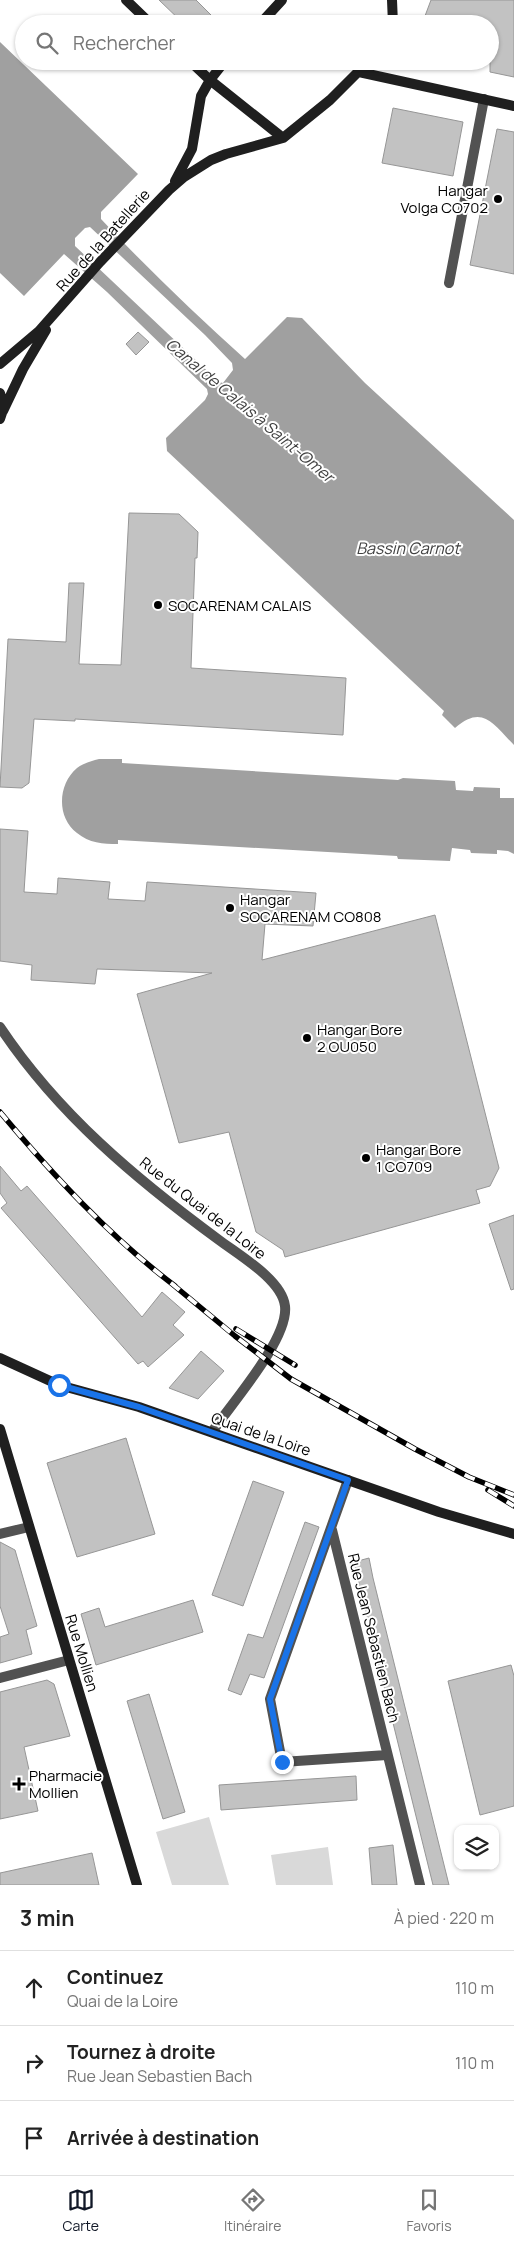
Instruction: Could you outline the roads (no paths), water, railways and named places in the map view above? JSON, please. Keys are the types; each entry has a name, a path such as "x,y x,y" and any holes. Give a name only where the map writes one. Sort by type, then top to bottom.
{"street":[{"path":"126,0 141,15"},
{"path":"268,15 282,0"},
{"path":"392,0 393,15"},
{"path":"199,70 283,138 324,105 359,72 514,106"},
{"name":"Rue de la Batellerie","path":"169,190 181,173 192,149 201,96 218,70"},
{"path":"449,283 484,99"},
{"name":"Rue de la Batellerie","path":"0,364 27,343 169,190 184,177 211,160 283,138"},
{"name":"Rue de la Batellerie","path":"2,415 23,368 59,310"},
{"path":"0,393 4,402 2,415"},
{"name":"Rue du Quai de la Loire","path":"0,1027 41,1082 88,1133 188,1218 268,1278 282,1298 284,1312 278,1338 212,1432"},
{"name":"Quai de la Loire","path":"0,1358 59,1385 139,1407 456,1518 514,1534"},
{"name":"Rue Mollien","path":"0,1429 137,1885"},
{"name":"Rue Jean Sebastien Bach","path":"348,1480 270,1699 282,1762 388,1755"},
{"path":"0,1534 29,1527"},
{"name":"Rue Jean Sebastien Bach","path":"332,1529 420,1885"},
{"path":"0,1678 69,1660"}],"water":[{"name":"Bassin Carnot","path":"0,42 15,56 15,70 29,70 138,174 101,212 101,219 208,325 245,359 287,317 302,318 365,383 514,520 514,745 493,724 480,717 465,721 455,728 442,715 444,711 167,451 166,438 205,400 208,394 207,389 107,292 64,254 24,296 0,273","holes":["90,227 205,335 232,363 233,370 223,383 219,382 75,246 75,238 85,228"]},
{"path":"122,759 122,763 398,780 403,778 455,781 456,790 473,791 474,787 500,788 500,798 514,798 514,854 508,851 497,850 497,854 471,853 470,850 452,848 450,861 398,859 397,856 118,840 118,844 96,842 86,839 70,826 65,818 62,800 66,783 77,768 90,761"}],"railway":[{"path":"0,1112 40,1159 105,1226 127,1247 175,1286"},
{"path":"171,1283 291,1379 415,1449 469,1477 514,1495"},
{"path":"236,1329 295,1365"},
{"path":"488,1490 514,1506"}],"place":[{"name":"Hangar Volga CO702","path":"498,199"},
{"name":"SOCARENAM CALAIS","path":"158,605"},
{"name":"Hangar SOCARENAM CO808","path":"230,908"},
{"name":"Hangar Bore 2 OU050","path":"307,1038"},
{"name":"Hangar Bore 1 CO709","path":"366,1158"},
{"name":"Pharmacie Mollien","path":"19,1784"}],"water label":[{"name":"Canal de Calais à Saint-Omer","path":"250,410"}]}
